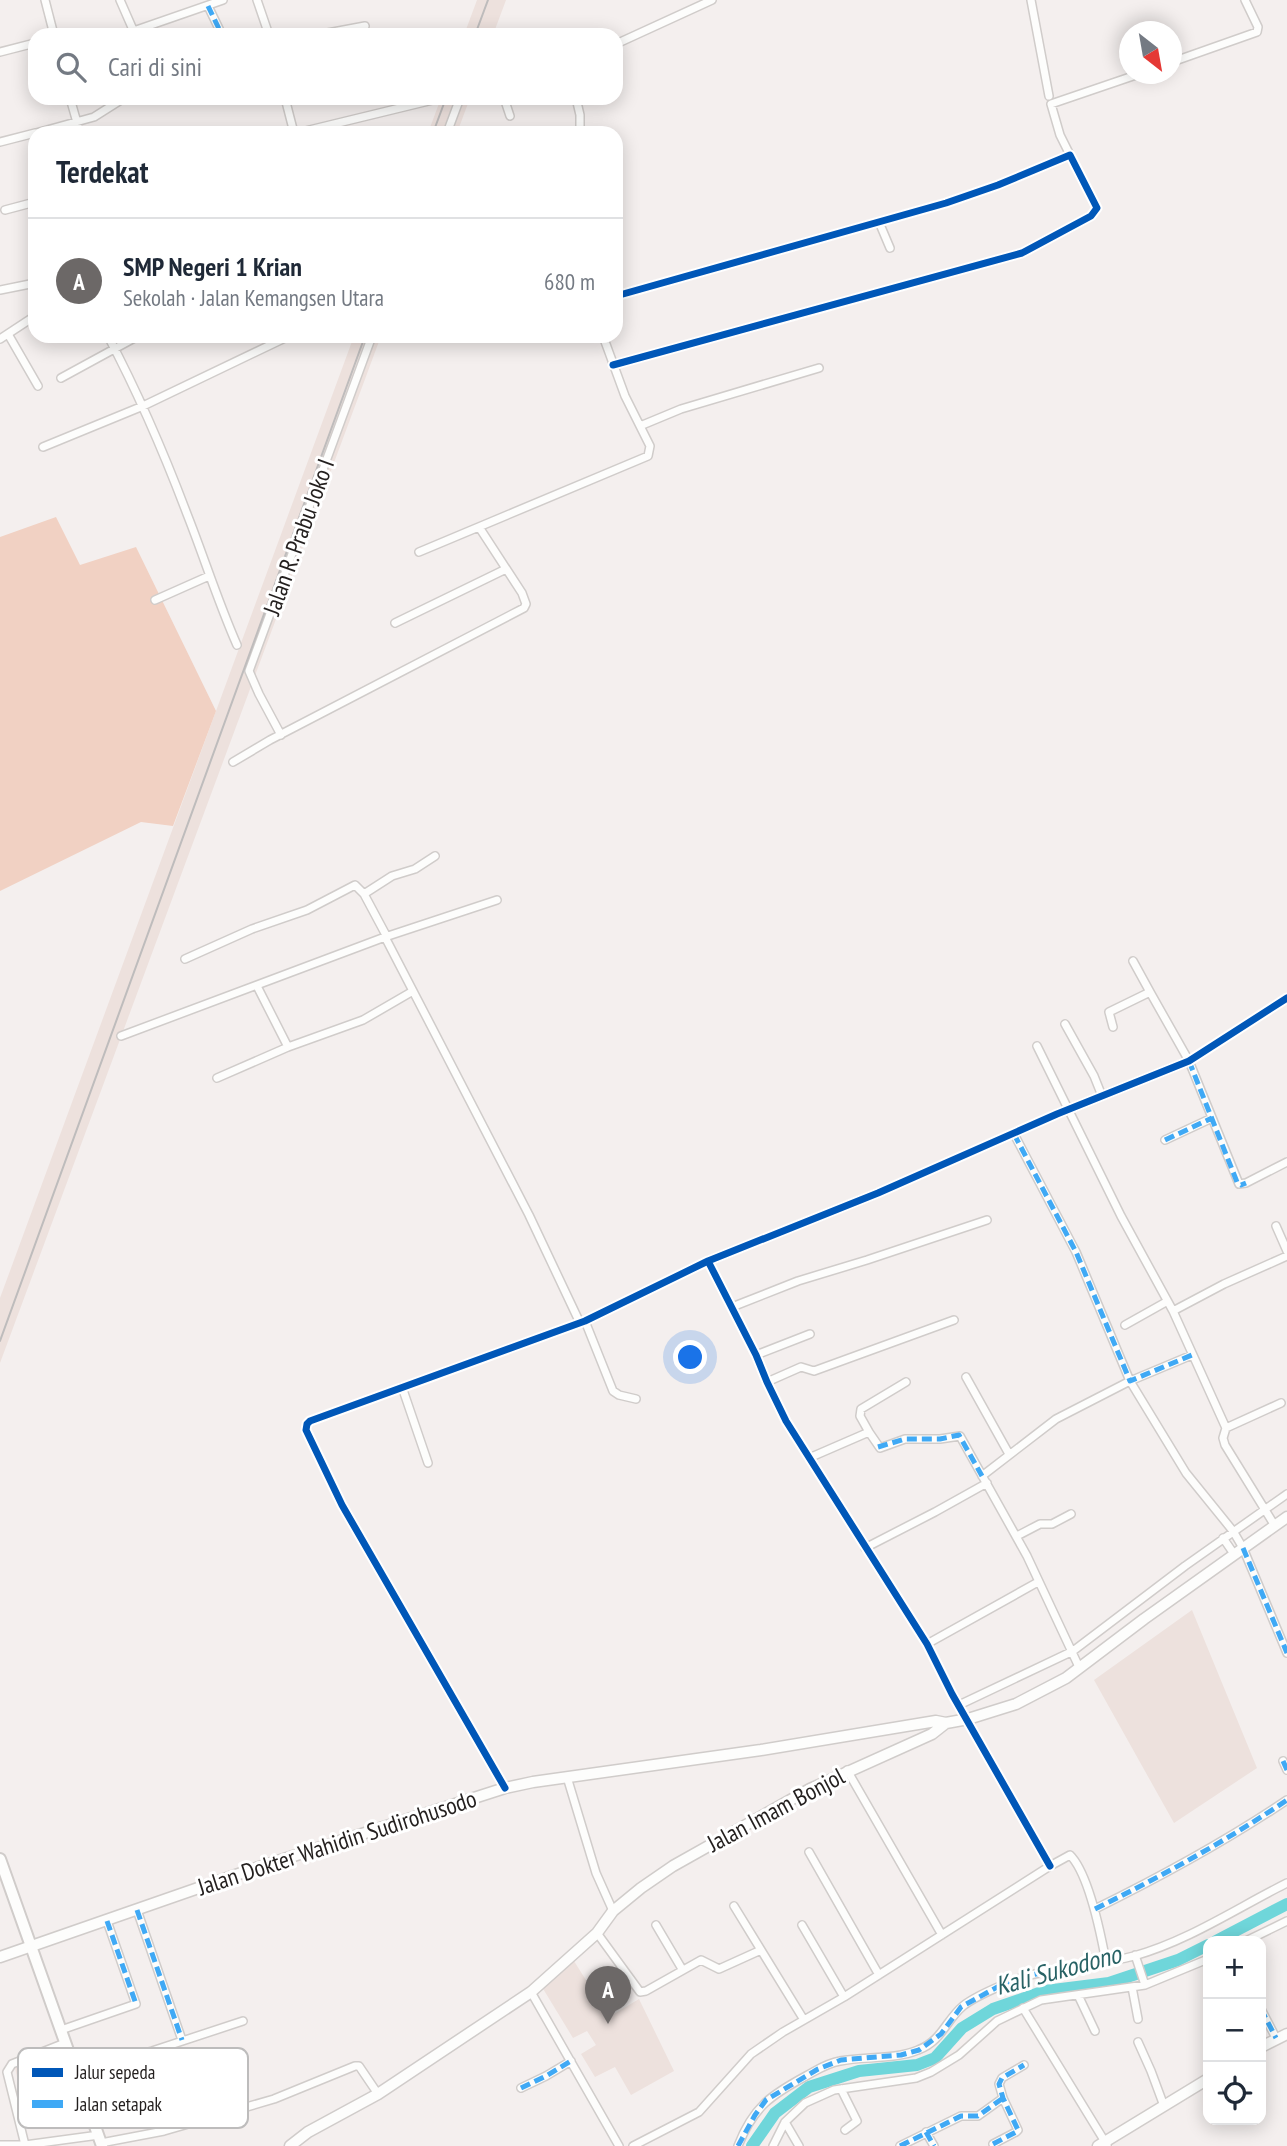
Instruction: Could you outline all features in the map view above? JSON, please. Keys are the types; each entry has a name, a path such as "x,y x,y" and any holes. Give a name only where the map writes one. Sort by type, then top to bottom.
{"main road":[{"name":"Jalan Imam Bonjol","path":"290,2146 309,2132 378,2094 531,1992 597,1933 613,1911 673,1866 810,1789 847,1770 932,1734 946,1723 1016,1704 1041,1692 1080,1667 1287,1517"},
{"name":"Jalan Dokter Wahidin Sudirohusodo","path":"0,1958 253,1869 505,1788 936,1721 946,1723"},
{"path":"0,1859 34,1972 42,1980 67,2048"},
{"path":"0,1876 28,1948"},
{"path":"1266,2044 1287,2034"},
{"path":"1103,2145 1203,2082"}],"street":[{"path":"45,0 52,28"},
{"path":"120,0 132,28"},
{"path":"145,28 223,0"},
{"path":"257,0 267,28"},
{"path":"623,41 712,0"},
{"path":"1031,0 1049,96"},
{"path":"1182,58 1257,32 1258,27 1245,0"},
{"path":"208,6 219,28"},
{"path":"354,28 365,26"},
{"path":"0,52 28,45"},
{"path":"613,365 1028,251 1091,216 1097,210 1060,135 1051,104 1119,81"},
{"path":"72,105 79,126"},
{"path":"65,126 94,117 113,105"},
{"path":"287,105 294,126"},
{"path":"325,126 412,105"},
{"path":"450,126 457,105"},
{"path":"506,105 510,116"},
{"path":"578,105 580,126"},
{"path":"0,142 28,135"},
{"path":"623,294 879,222 985,189 1070,155"},
{"path":"5,210 28,204"},
{"path":"879,222 890,248"},
{"path":"0,290 28,284"},
{"path":"0,340 28,321"},
{"path":"8,334 38,386"},
{"path":"112,343 143,406 186,512 218,603 237,645"},
{"path":"61,378 124,343"},
{"path":"43,447 143,406 273,343"},
{"name":"Jalan R. Prabu Joko I","path":"281,734 249,671 370,343"},
{"path":"419,552 646,458 650,454 650,446 625,396 605,343"},
{"path":"640,426 681,409 819,369"},
{"path":"233,762 281,734 524,608 526,604 522,593 479,527"},
{"path":"395,623 506,569"},
{"path":"155,600 209,576"},
{"path":"364,894 392,876 415,869 435,856"},
{"path":"185,959 252,929 307,910 354,885 358,886 523,1203 613,1391 636,1399"},
{"path":"121,1036 386,937 497,900"},
{"path":"1133,961 1189,1061 1239,1184 1247,1183 1287,1162"},
{"path":"257,986 288,1047"},
{"path":"218,1078 288,1047 363,1020 413,991"},
{"path":"1113,1027 1110,1012 1150,992"},
{"path":"505,1788 342,1505 306,1430 310,1421 582,1322 708,1261 878,1194 1014,1133 1189,1061 1287,998"},
{"path":"1065,1024 1102,1096"},
{"path":"1037,1046 1166,1302 1173,1311 1226,1428 1223,1438 1225,1445 1275,1526"},
{"path":"1165,1140 1212,1118"},
{"path":"1014,1133 1076,1252 1130,1381 1186,1473 1233,1531 1238,1551 1287,1653"},
{"path":"732,1307 798,1281 987,1220"},
{"path":"1173,1311 1287,1253 1276,1226"},
{"path":"708,1261 786,1421 927,1644 1050,1866"},
{"path":"1125,1325 1166,1302"},
{"path":"767,1382 801,1367 814,1371 954,1320"},
{"path":"756,1355 810,1334"},
{"path":"865,1548 935,1512 984,1479 1009,1454 1056,1419 1087,1401 1192,1355"},
{"path":"966,1377 1009,1454"},
{"path":"906,1382 861,1409 860,1416 869,1432 880,1448 905,1438 940,1439 959,1435 1017,1536 1080,1667"},
{"path":"402,1387 428,1464"},
{"path":"1226,1428 1281,1403"},
{"path":"809,1458 869,1432"},
{"path":"959,1705 1073,1651 1223,1538 1287,1494"},
{"path":"1017,1536 1040,1524 1052,1524 1072,1514"},
{"path":"1223,1538 1238,1551"},
{"path":"927,1644 1038,1582"},
{"path":"1283,1761 1287,1770"},
{"path":"847,1770 942,1936"},
{"path":"567,1777 596,1873 613,1911"},
{"path":"1095,1909 1225,1841 1287,1800"},
{"path":"809,1852 879,1975"},
{"path":"632,2146 699,2112 751,2054 1050,1866 1072,1856 1095,1909 1106,1962"},
{"path":"738,2146 766,2100 818,2069 841,2060 901,2055 919,2050 941,2034 961,2007 1001,1985 1024,1976 1136,1958 1287,1883"},
{"path":"734,1906 804,2020"},
{"path":"137,1910 182,2040"},
{"path":"61,2030 136,2004 107,1920"},
{"path":"1256,1936 1287,1921"},
{"path":"656,1925 682,1969"},
{"path":"802,1925 844,1997"},
{"path":"597,1933 640,1992 701,1960 719,1969 761,1950"},
{"path":"1136,1958 1144,1982"},
{"path":"774,2146 785,2122 805,2103 834,2090 916,2078 959,2055 997,2021 1041,2000 1132,1987 1203,1961"},
{"path":"1132,1987 1138,2019"},
{"path":"531,1992 619,2146"},
{"path":"1078,1995 1095,2031"},
{"path":"1023,2008 1103,2145"},
{"path":"1266,2019 1276,2038"},
{"path":"160,2048 243,2021"},
{"path":"1138,2042 1164,2106"},
{"path":"52,2048 65,2043"},
{"path":"522,2088 570,2061"},
{"path":"18,2062 7,2069 18,2115"},
{"path":"993,2144 1017,2130 999,2084 1024,2065"},
{"path":"248,2107 274,2099 355,2066 359,2066 378,2094"},
{"path":"841,2089 857,2121 845,2130"},
{"path":"900,2146 961,2116 978,2116 1003,2098"},
{"path":"785,2122 799,2146"},
{"path":"0,2145 101,2141 174,2128"},
{"path":"926,2132 934,2146"}],"shaded area":[{"path":"477,0 506,0 496,28 467,28"},
{"path":"438,105 467,105 460,126 431,126"},
{"path":"351,343 378,343 0,1363 0,1298"},
{"path":"56,517 80,565 136,547 216,711 173,826 141,822 0,891 0,537"},
{"path":"1192,1610 1257,1768 1174,1823 1094,1680"},
{"path":"574,1961 609,2017 639,1999 674,2071 631,2095 615,2067 595,2077 581,2054 596,2045 587,2031 573,2038 542,1987"}],"waterway":[{"name":"Kali Sukodono","path":"1226,1936 1287,1904"},
{"name":"Kali Sukodono","path":"752,2146 775,2113 809,2087 859,2071 917,2065 935,2058 962,2028 993,2009 1045,1991 1109,1983 1178,1960 1203,1948"}],"railway":[{"path":"478,28 488,0"},
{"path":"436,126 443,105"},
{"path":"0,1341 362,343"}],"marked path":[{"path":"208,6 219,28"},
{"path":"1189,1061 1237,1182 1241,1185 1246,1183"},
{"path":"1165,1140 1212,1118"},
{"path":"1014,1134 1076,1252 1130,1381 1192,1355"},
{"path":"878,1447 905,1439 940,1439 959,1435 982,1476"},
{"path":"1243,1548 1287,1653"},
{"path":"1283,1761 1287,1770"},
{"path":"1095,1909 1193,1858 1287,1800"},
{"path":"137,1910 182,2040"},
{"path":"107,1921 136,2004"},
{"path":"738,2146 766,2100 818,2069 841,2060 901,2055 919,2050 941,2034 961,2007 1001,1985 1024,1976 1106,1962"},
{"path":"1266,2019 1276,2038"},
{"path":"521,2088 571,2061"},
{"path":"993,2144 1018,2130 999,2084 1002,2078 1024,2065"},
{"path":"900,2146 961,2116 978,2116 1003,2098"},
{"path":"926,2132 934,2146"}],"cycle path":[{"path":"613,365 1022,253 1091,216 1097,208 1070,155 946,203 623,294"},
{"path":"505,1788 342,1505 306,1430 307,1424 585,1321 708,1261 878,1193 1057,1114 1189,1061 1287,998"},
{"path":"708,1261 786,1421 927,1644 952,1694 1050,1866"}],"place":[{"name":"SMP Negeri 1 Krian","path":"608,2024"}]}
